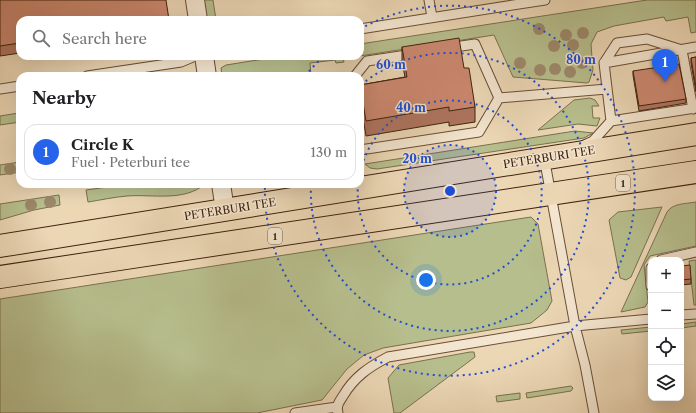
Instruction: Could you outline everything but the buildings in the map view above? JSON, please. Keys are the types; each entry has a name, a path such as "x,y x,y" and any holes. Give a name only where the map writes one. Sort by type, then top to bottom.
{"highway":[{"name":"PETERBURI TEE","path":"364,185 696,134"},
{"name":"1","path":"0,277 696,172"},
{"name":"PETERBURI TEE","path":"0,246 225,210 346,188"}],"street":[{"path":"195,0 197,16"},
{"path":"204,60 206,72"},
{"path":"222,188 225,210"}],"lane":[{"path":"429,0 432,17"},
{"path":"364,28 545,0"},
{"path":"611,121 604,63 617,43 647,39 682,50"},
{"path":"437,50 476,44 499,98"},
{"path":"604,63 696,47"},
{"path":"567,154 593,141 611,121 694,109 682,50"},
{"path":"358,72 367,61 421,53"},
{"path":"114,72 181,62 186,60"},
{"path":"0,89 16,87"},
{"path":"499,98 607,89"},
{"path":"364,149 479,132 499,98"},
{"path":"544,158 575,326 585,365 594,413"},
{"path":"674,257 696,252"},
{"path":"684,315 696,314"},
{"path":"295,413 337,410 350,384 366,369 388,357 575,326 648,319"}],"green space":[{"path":"203,0 213,0 215,16 205,16"},
{"path":"647,0 696,0 696,32 691,33 688,17 666,21 664,17 614,26 597,32 591,44 593,70 589,82 587,83 513,77 494,35 364,55 364,43"},
{"path":"258,60 335,60 310,63 311,72 222,72 221,68 226,65"},
{"path":"335,60 344,60 344,62 336,63"},
{"path":"590,98 595,100 599,106 592,106 593,118 600,118 597,126 578,124 538,130 574,100"},
{"path":"16,113 16,123 0,125 0,116"},
{"path":"575,131 593,133 584,138 377,169 370,168 365,164"},
{"path":"16,163 16,173 0,175 0,165"},
{"path":"100,188 200,188 178,195 127,196 88,202 86,190"},
{"path":"59,195 60,205 34,210 0,220 0,204"},
{"path":"696,202 696,246 648,257 644,265 648,302 645,307 621,312 667,212 676,205"},
{"path":"662,207 631,277 626,280 620,278 609,220 618,212"},
{"path":"531,217 538,224 552,301 547,310 531,323 383,348 364,355 347,369 322,400 257,413 0,413 0,299"},
{"path":"696,260 696,305 694,305 689,261"},
{"path":"696,322 696,326 684,328 684,324"},
{"path":"648,327 648,331 622,334 621,330"},
{"path":"474,352 475,357 400,413 394,413 388,378 399,365"},
{"path":"571,386 573,388 571,391 527,398 526,393"},
{"path":"520,393 520,399 497,402 496,396"}],"place":[{"name":"Circle K","path":"665,82"}]}
